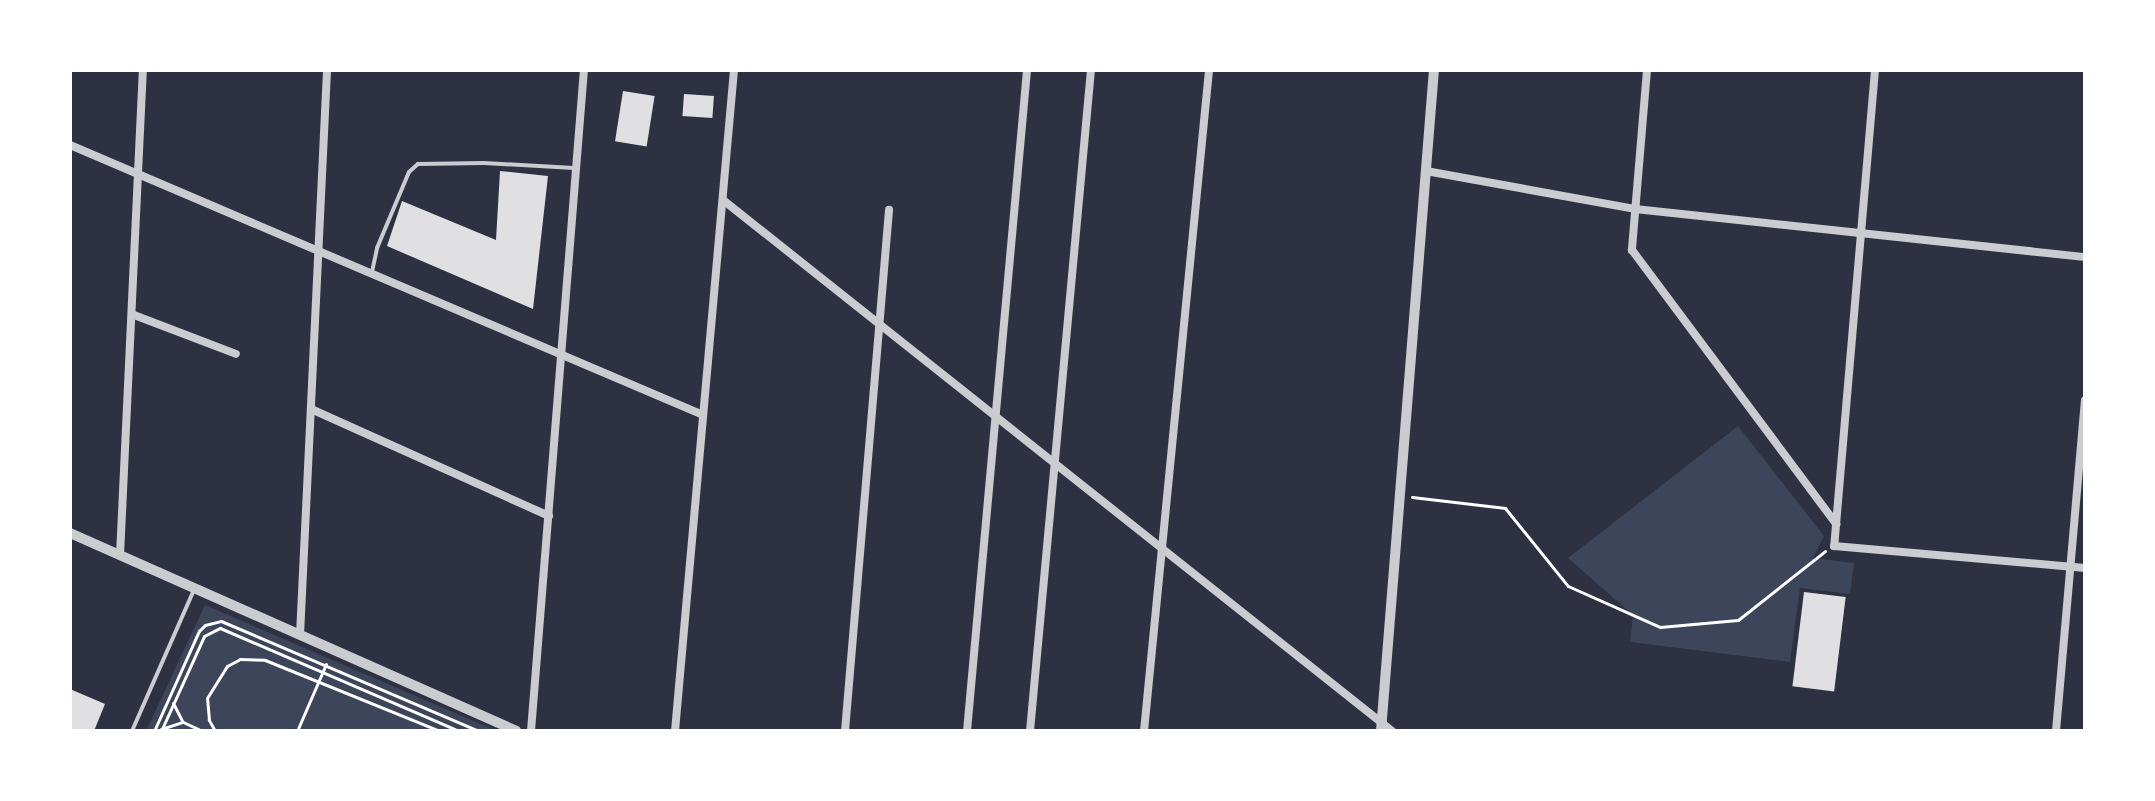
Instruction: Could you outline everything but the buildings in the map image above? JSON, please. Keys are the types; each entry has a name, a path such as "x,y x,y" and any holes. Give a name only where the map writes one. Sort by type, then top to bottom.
{"street":[{"path":"120,555 134,315 143,70"},
{"path":"300,635 327,70"},
{"path":"531,731 584,70"},
{"path":"675,731 734,70"},
{"path":"967,731 1027,70"},
{"path":"1030,731 1091,70"},
{"path":"1144,731 1209,70"},
{"path":"1381,727 1434,70"},
{"path":"1647,70 1632,250 1836,524"},
{"path":"1875,70 1834,546 2085,568"},
{"path":"70,145 703,415"},
{"path":"1426,171 1635,209 2085,257"},
{"path":"723,200 996,415 1381,727 1392,731"},
{"path":"845,731 889,210"},
{"path":"134,315 236,354"},
{"path":"2056,731 2085,400"},
{"path":"311,409 549,516"},
{"path":"70,533 516,731"}],"lane":[{"path":"372,274 377,248 409,172 418,164 484,163 576,168"},
{"path":"132,731 195,588"}],"path":[{"path":"1400,496 1505,508 1568,586 1660,627 1738,620 1813,558 1834,546"},
{"path":"154,731 199,631 205,625 221,621 479,731"},
{"path":"161,730 204,636 220,628 459,731"},
{"path":"297,731 333,650"},
{"path":"215,731 209,720 207,698 227,666 240,659 265,660 440,731"},
{"path":"173,703 183,722 202,731"},
{"path":"161,730 183,722"}],"shaded area":[{"path":"1738,426 1824,536 1813,558 1854,563 1850,594 1800,588 1790,662 1630,642 1633,615 1568,558"},
{"path":"205,605 497,731 146,731"}]}
